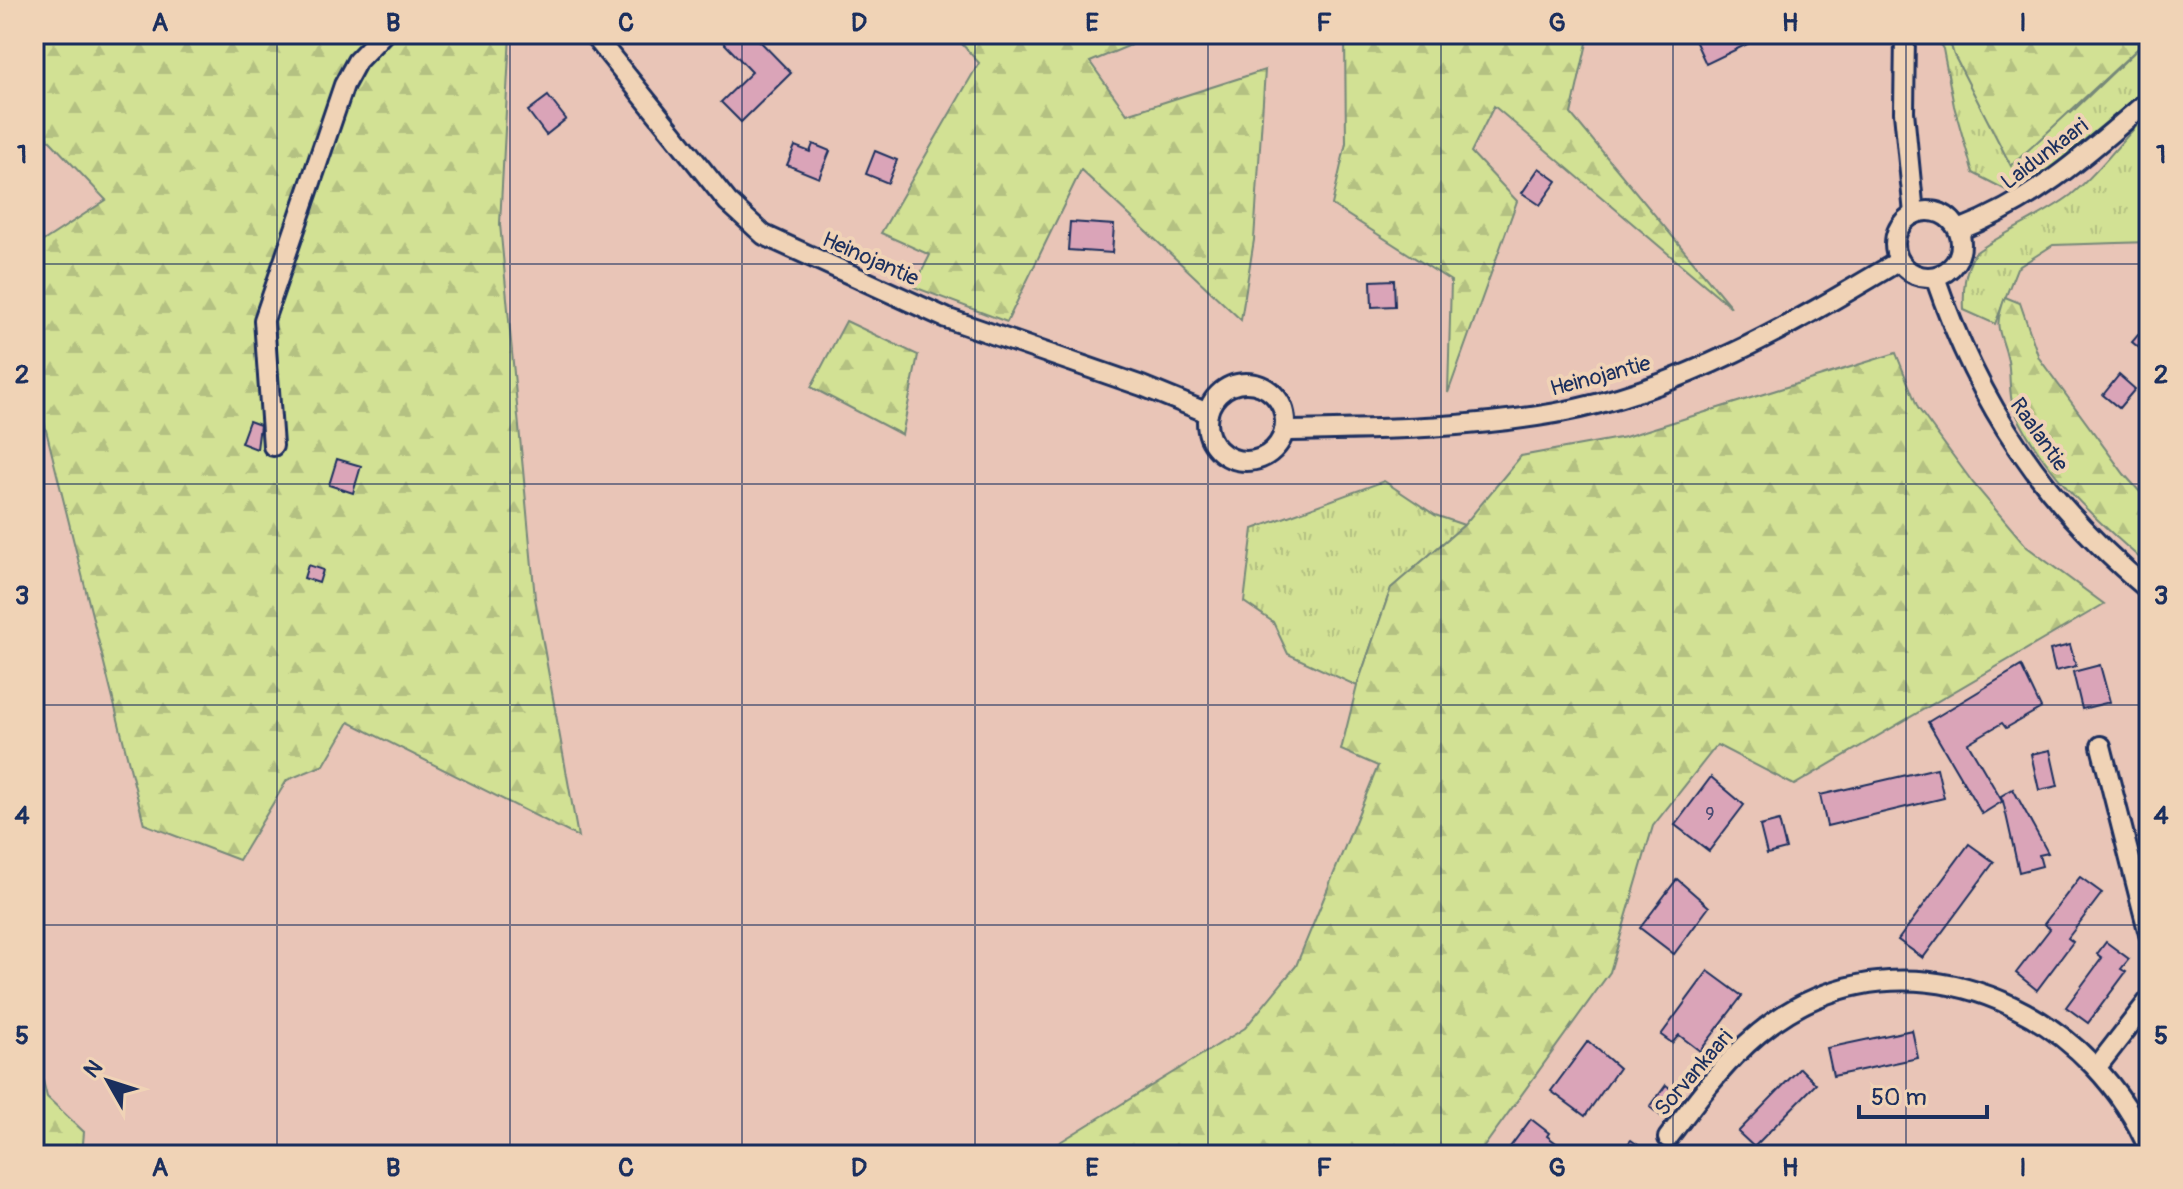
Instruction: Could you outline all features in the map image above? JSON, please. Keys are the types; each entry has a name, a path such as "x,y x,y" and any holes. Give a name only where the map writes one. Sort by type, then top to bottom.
{"street":[{"path":"273,446 269,369 263,342 270,295 344,85 357,61 383,34"},
{"name":"Heinojantie","path":"593,34 728,202 764,235 946,318 1142,386 1208,413"},
{"path":"1905,34 1904,112 1914,214"},
{"name":"Laidunkaari","path":"1959,230 2015,207 2045,187 2149,100"},
{"path":"1936,211 1946,215 1959,230 1962,243 1956,262 1935,277 1913,274 1899,261 1896,234 1914,214 1936,211"},
{"name":"Heinojantie","path":"1284,431 1455,426 1558,413 1617,399 1756,343 1899,261"},
{"name":"Raalantie","path":"1935,277 1972,373 2006,433 2080,523 2117,563 2149,590"},
{"path":"1257,384 1277,398 1283,410 1284,431 1276,448 1265,456 1240,461 1217,449 1210,438 1208,413 1213,402 1232,386 1257,384"},
{"path":"2101,746 2149,934"},
{"name":"Sorvankaari","path":"1668,1138 1728,1061 1761,1031 1816,998 1851,987 1893,981 1932,983 1994,996 2041,1020 2097,1067 2149,1150"},
{"path":"2097,1067 2149,1000"}],"green space":[{"path":"34,34 510,34 500,224 535,598 578,837 349,722 324,765 287,780 239,860 144,824 34,382 34,247 106,200 34,124"},
{"path":"953,34 1157,34 1090,62 1127,114 1265,70 1254,240 1241,320 1081,170 1007,322 914,287 930,255 881,233 979,63"},
{"path":"1345,34 1589,34 1571,114 1731,307 1494,106 1471,152 1517,201 1448,393 1451,281 1332,205 1346,143"},
{"path":"1934,34 1948,34 1954,55 2071,113 2149,38 2149,87 2047,171 2012,193 1973,173 1954,106 1943,49"},
{"path":"1963,34 2130,34 2149,38 2011,166 1954,55 1949,39"},
{"path":"2149,114 2149,242 2053,245 2017,268 1995,324 1964,310 1965,281 1975,253 2071,195"},
{"path":"2005,297 2020,303 2039,358 2124,474 2149,502 2149,566 2073,495 2039,454 2026,432 2012,404 2008,361 1998,324"},
{"path":"846,321 918,355 902,435 811,387"},
{"path":"1896,353 1918,408 1973,483 2027,547 2104,604 1794,785 1717,745 1653,826 1610,972 1478,1155 1039,1155 1245,1028 1296,966 1378,766 1341,750 1357,686 1391,588 1464,525 1521,456 1625,437"},
{"path":"1384,481 1435,515 1464,525 1391,588 1357,686 1288,654 1273,622 1244,602 1253,529"},
{"path":"34,1044 47,1097 84,1132 82,1155 34,1155"}],"building":[{"path":"730,34 753,34 791,73 741,122 721,102 752,72 723,42"},
{"path":"1692,34 1768,34 1706,64"},
{"path":"548,96 566,119 546,135 528,111"},
{"path":"813,144 830,151 819,178 787,165 795,146 810,152"},
{"path":"875,151 897,160 888,183 866,174"},
{"path":"1539,168 1557,181 1540,205 1522,193"},
{"path":"1070,222 1114,225 1112,253 1068,250"},
{"path":"1394,280 1395,306 1372,307 1371,281"},
{"path":"2149,322 2149,356 2132,342"},
{"path":"2119,375 2135,389 2119,408 2103,395"},
{"path":"249,421 260,425 257,449 241,443"},
{"path":"337,459 361,466 353,493 329,485"},
{"path":"308,565 323,570 319,583 304,578"},
{"path":"2070,645 2076,666 2055,671 2050,650"},
{"path":"2100,665 2110,702 2082,709 2073,672"},
{"path":"2021,666 2041,708 2006,728 2002,723 1968,743 2002,801 2001,796 2013,789 2048,853 2039,855 2042,866 2019,872 2003,801 1982,814 1928,722"},
{"path":"2050,750 2058,786 2039,790 2031,754"},
{"path":"1937,768 1944,798 1827,826 1820,795"},
{"path":"1711,777 1744,805 1709,851 1675,825"},
{"path":"1779,821 1786,849 1767,854 1760,826"},
{"path":"1969,844 1994,862 1923,958 1898,940"},
{"path":"2080,877 2102,893 2068,938 2073,942 2037,990 2016,973 2050,929 2044,924"},
{"path":"1677,879 1709,907 1674,954 1640,928"},
{"path":"2106,942 2129,959 2121,969 2126,972 2088,1023 2066,1007 2102,958 2097,954"},
{"path":"1708,971 1742,996 1700,1051 1679,1035 1672,1043 1661,1035"},
{"path":"1912,1030 1918,1058 1833,1076 1827,1048"},
{"path":"1588,1041 1619,1068 1585,1116 1551,1091"},
{"path":"1800,1068 1816,1084 1754,1147 1738,1132"},
{"path":"1666,1085 1677,1094 1661,1116 1650,1107"},
{"path":"1531,1119 1549,1133 1547,1136 1572,1155 1504,1155"},
{"path":"1631,1140 1652,1155 1619,1155"}]}
